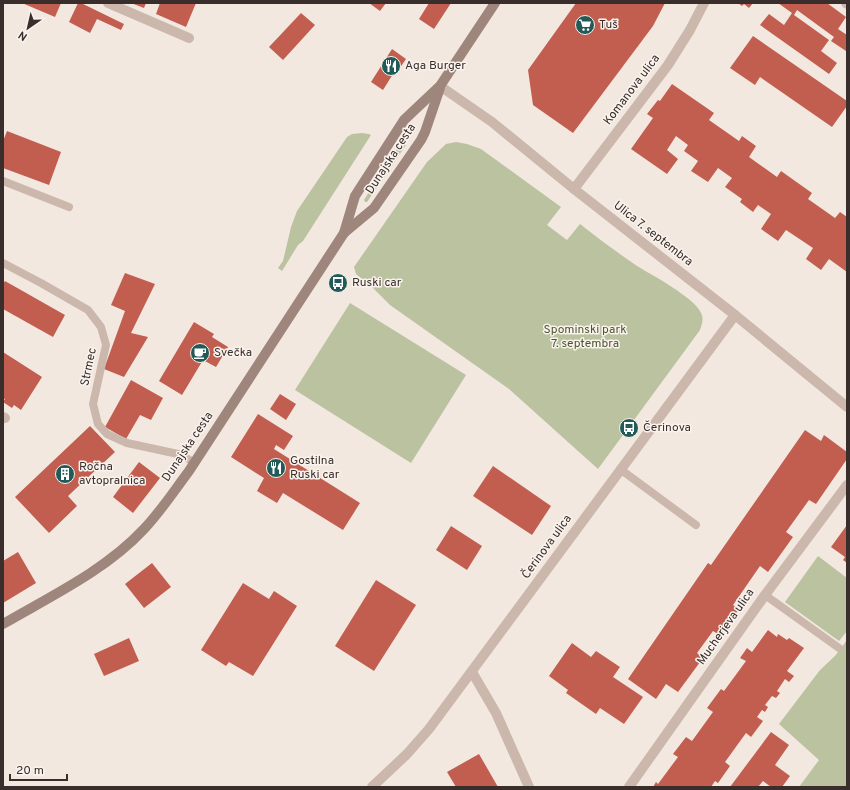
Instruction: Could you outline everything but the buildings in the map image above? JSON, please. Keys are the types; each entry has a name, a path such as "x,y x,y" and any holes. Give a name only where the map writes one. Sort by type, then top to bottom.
{"main road":[{"name":"Dunajska cesta","path":"3,624 90,572 113,556 144,529 163,507 344,233 356,196 404,120 440,86 495,3"},
{"name":"Dunajska cesta","path":"344,233 374,208 421,140 426,132 440,86"}],"street":[{"path":"108,3 189,38"},
{"name":"Komanova ulica","path":"574,189 668,65 690,30 704,3"},
{"name":"Ulica 7. septembra","path":"440,86 492,122 847,406"},
{"name":"Čerinova ulica","path":"372,787 418,742 472,672 735,315"},
{"name":"Mucherjeva ulica","path":"629,787 765,595 847,485"},
{"path":"472,672 496,713 529,787"}],"lane":[{"path":"3,181 69,207"},
{"name":"Strmec","path":"3,263 88,310 102,327 106,346 93,404 98,424 107,434 127,443 178,454 194,462"},
{"path":"620,470 696,524"},
{"path":"765,595 839,648"}],"green space":[{"path":"362,133 371,135 282,271 278,268 283,261 291,227 297,211 347,137 352,134"},
{"path":"401,142 406,145 367,202 365,202 364,200"},
{"name":"Spominski park 7. septembra","path":"456,142 481,149 561,207 547,225 567,240 580,224 637,266 682,294 697,307 702,315 703,319 700,330 598,469 509,389 390,305 356,274 354,267 427,162 446,144"},
{"path":"350,303 466,375 411,463 295,390"},
{"path":"818,556 847,578 847,631 839,641 785,602"},
{"path":"847,640 847,787 799,787 819,760 779,724 820,670 835,656"}],"place":[{"name":"Tuš","path":"585,25"},
{"name":"Aga Burger","path":"391,66"},
{"name":"Ruski car","path":"338,283"},
{"name":"Svečka","path":"200,353"},
{"name":"Čerinova","path":"629,428"},
{"name":"Gostilna Ruski car","path":"276,468"},
{"name":"Ročna avtopralnica","path":"65,474"}]}
